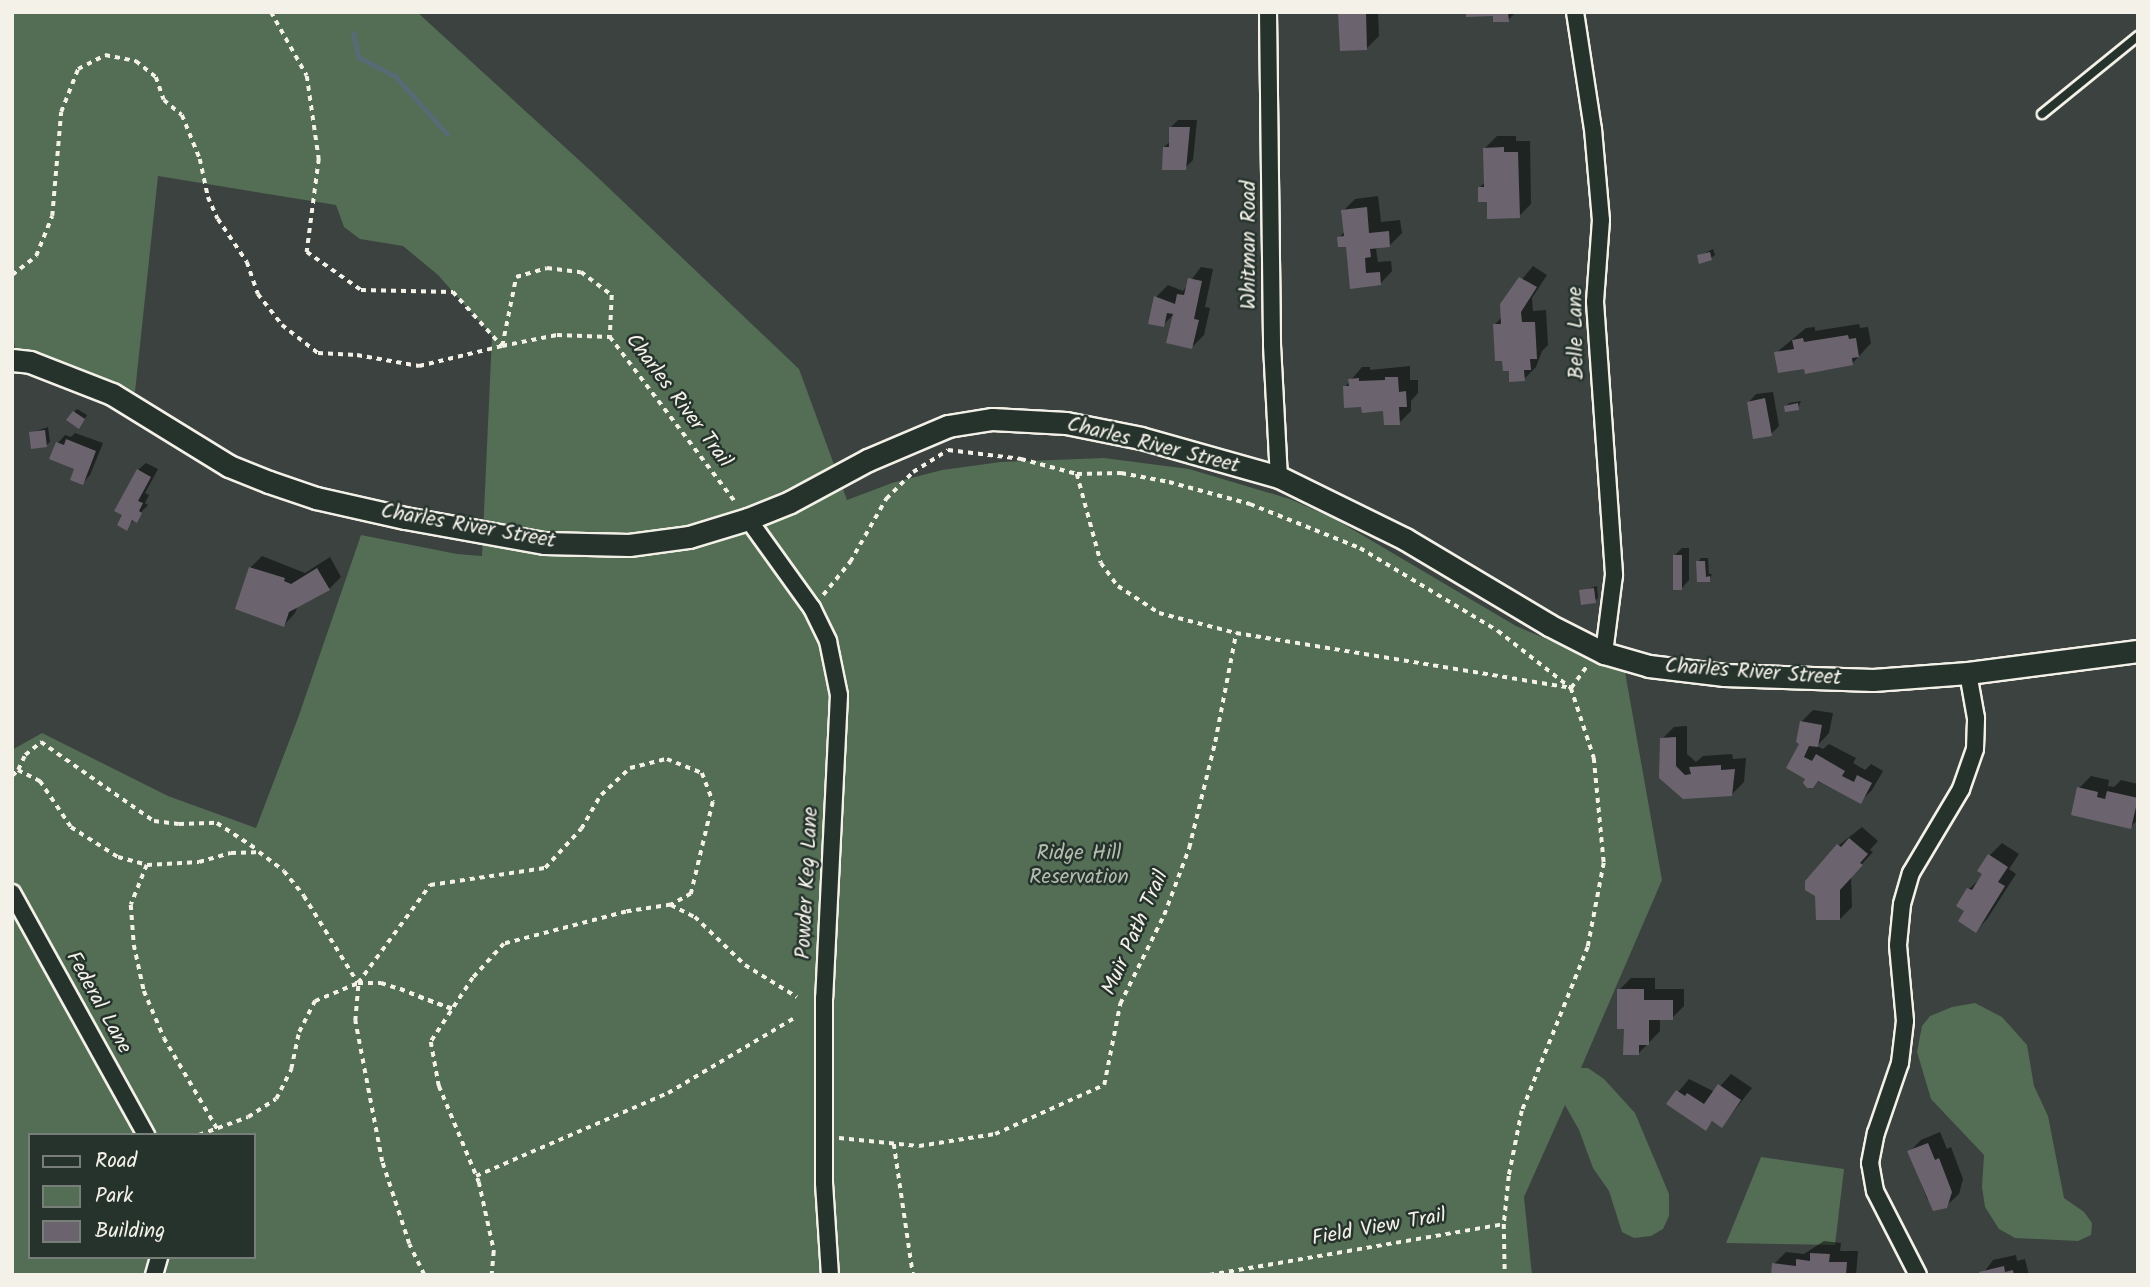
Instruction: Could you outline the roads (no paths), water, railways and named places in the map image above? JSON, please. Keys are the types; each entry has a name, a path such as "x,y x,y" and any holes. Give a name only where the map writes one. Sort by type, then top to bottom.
{"street":[{"name":"Whitman Road","path":"1268,12 1272,345 1279,477"},
{"name":"Belle Lane","path":"1575,12 1592,129 1601,220 1595,302 1614,575 1606,653"},
{"name":"Charles River Street","path":"12,360 30,362 111,394 229,466 316,498 405,518 544,543 629,545 689,537 748,519 790,502 895,447 948,426 992,419 1066,423 1140,438 1279,477 1405,539 1549,625 1606,653 1649,666 1724,676 1873,680 1968,673 2138,652"},
{"name":"Powder Keg Lane","path":"748,519 812,608 828,641 839,695 824,998 824,1136 830,1275"},
{"path":"1918,1275 1875,1191 1870,1163 1876,1133 1900,1063 1905,1021 1898,945 1902,904 1911,873 1961,789 1975,750 1976,718 1968,673"},
{"name":"Federal Lane","path":"12,893 145,1133"}],"lane":[{"path":"2042,114 2138,36"}],"waterway":[{"path":"353,33 358,57 395,76 447,134"}],"park label":[{"name":"Ridge Hill Reservation","path":"1079,866"}]}
